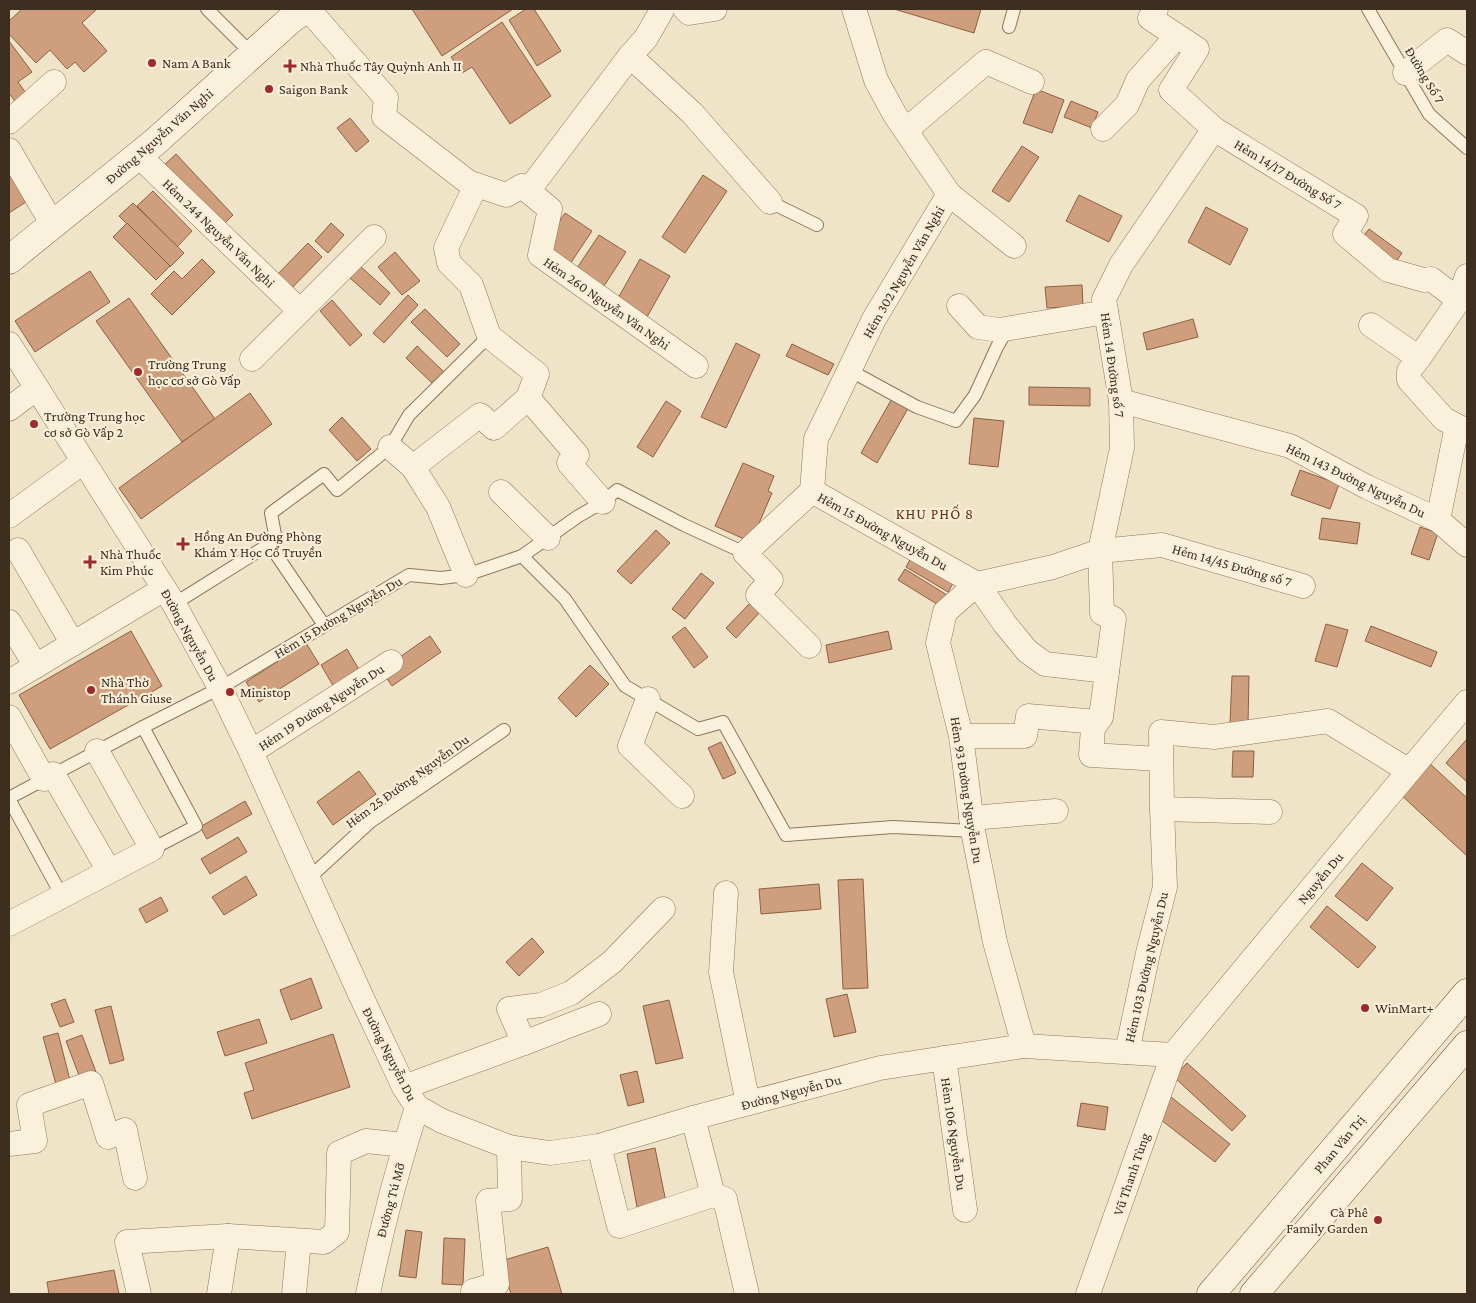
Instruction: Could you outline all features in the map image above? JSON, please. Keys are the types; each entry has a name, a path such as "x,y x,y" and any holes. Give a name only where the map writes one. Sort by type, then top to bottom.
{"main road":[{"name":"Đường Nguyễn Văn Nghi","path":"9,260 170,129 289,21 306,9"},
{"name":"Phan Văn Trị","path":"1211,1294 1467,994"},
{"path":"1254,1294 1467,1045"}],"street":[{"path":"306,9 386,98 384,118 468,182 506,195 522,186 528,191 630,56 646,38 661,9"},
{"path":"684,9 689,14 715,9"},
{"name":"Hẻm 302 Nguyễn Văn Nghi","path":"812,491 816,438 874,319 949,194 895,115 876,80 854,9"},
{"path":"1156,9 1150,18 1197,49 1171,90 1214,129"},
{"path":"1102,129 1127,105 1138,80 1177,36"},
{"path":"1405,73 1447,40 1467,53"},
{"path":"630,56 692,113 770,202"},
{"path":"906,130 986,62 1032,82"},
{"path":"9,122 54,82"},
{"name":"Hẻm 14/17 Đường Số 7","path":"1214,129 1356,216 1345,234 1388,270 1424,280 1431,279 1460,300"},
{"name":"Hẻm 14 Đường số 7","path":"1160,759 1091,754 1093,728 1102,717 1114,618 1102,613 1100,551 1122,448 1121,400 1104,299 1121,265 1214,129"},
{"path":"9,150 54,224"},
{"name":"Hẻm 244 Nguyễn Văn Nghi","path":"138,155 300,311"},
{"path":"413,467 480,415 494,428 528,398 537,374 489,336 472,285 449,263 446,248 476,185"},
{"name":"Hẻm 260 Nguyễn Văn Nghi","path":"528,191 550,210 540,255 696,366"},
{"path":"949,194 1014,246"},
{"path":"252,359 374,237"},
{"path":"1438,520 1462,429 1444,419 1409,380 1409,371 1460,300 1467,277"},
{"path":"959,306 978,327 999,330 1106,312"},
{"path":"1371,325 1418,358"},
{"name":"Đường Nguyễn Du","path":"9,344 169,597 220,688 251,752 360,996 404,1087 417,1108 442,1121 509,1146 550,1152 599,1146 693,1118 880,1068 1024,1046 1173,1054"},
{"path":"9,409 37,388"},
{"path":"528,398 577,455 569,463 603,502"},
{"name":"Hẻm 143 Đường Nguyễn Du","path":"1121,400 1290,446 1367,487 1438,520 1467,546"},
{"path":"390,447 413,467 438,507 466,575"},
{"path":"73,644 14,552 9,518 83,462"},
{"name":"Hẻm 15 Đường Nguyễn Du","path":"745,553 812,491 977,584"},
{"path":"501,492 548,538"},
{"name":"Hẻm 14/45 Đường số 7","path":"1100,551 1162,545 1303,586"},
{"name":"Hẻm 93 Đường Nguyễn Du","path":"1024,1046 995,942 972,824 961,736 938,643 946,612 977,584 1054,567 1100,551"},
{"path":"745,553 771,580 758,596 809,646"},
{"path":"977,584 1027,651 1045,664 1107,671"},
{"path":"9,682 73,644 169,597"},
{"path":"9,622 36,666"},
{"name":"Hẻm 19 Đường Nguyễn Du","path":"251,752 391,662"},
{"path":"648,699 630,746 682,796"},
{"name":"Nguyễn Du","path":"1173,1054 1467,702"},
{"path":"961,736 1025,736 1028,716 1097,722"},
{"path":"9,717 110,871"},
{"name":"Hẻm 103 Đường Nguyễn Du","path":"1127,1052 1148,953 1165,887 1160,759 1161,732 1214,737 1328,721 1409,770"},
{"path":"12,915 62,896 152,849 96,751"},
{"path":"1162,809 1270,812"},
{"path":"972,824 1056,811"},
{"path":"726,893 721,972 748,1103"},
{"path":"524,1042 508,1009 541,1005 571,993 612,962 663,909"},
{"path":"404,1087 599,1014"},
{"name":"Vũ Thanh Tùng","path":"1088,1294 1173,1054"},
{"name":"Hẻm 106 Nguyễn Du","path":"944,1058 965,1210"},
{"path":"9,1144 35,1141 29,1105 91,1082 108,1137 125,1130 135,1178"},
{"name":"Đường Tú Mỡ","path":"368,1294 405,1145 417,1108"},
{"path":"693,1118 714,1195"},
{"path":"139,1294 128,1242 228,1236 324,1242 337,1232 339,1153 366,1141 405,1145"},
{"path":"474,1294 473,1291 500,1289 488,1201 510,1199 509,1146"},
{"path":"599,1146 619,1226 714,1195 726,1198 748,1294"},
{"path":"219,1294 228,1236"},
{"path":"294,1294 299,1241"}],"lane":[{"path":"207,9 252,54"},
{"path":"1009,27 1014,9"},
{"name":"Đường Số 7","path":"1368,9 1429,114 1467,148"},
{"path":"770,202 817,225"},
{"path":"849,370 917,407 956,421 975,395 1008,328"},
{"path":"169,597 276,540 271,514 324,474 337,490 390,447 408,415 489,336"},
{"name":"Hẻm 15 Đường Nguyễn Du","path":"9,798 220,688 409,575 441,578 466,575 522,556 577,517 603,502 617,490 684,525 745,553"},
{"path":"268,544 324,625"},
{"path":"522,556 565,599 625,686 698,729 723,722 786,835 894,827 972,824"},
{"path":"143,727 196,826 152,849"},
{"name":"Hẻm 25 Đường Nguyễn Du","path":"308,879 370,822 504,730"},
{"path":"9,798 62,896"}],"building":[{"path":"22,9 97,9 82,23 107,51 84,72 75,62 67,69 50,50 36,63 9,34 9,21"},
{"path":"412,9 513,9 442,56"},
{"path":"526,9 534,9 561,51 537,66 509,20"},
{"path":"894,9 981,9 974,33"},
{"path":"502,22 551,96 510,124 472,67 462,73 451,57"},
{"path":"9,41 32,72 18,82 28,96 17,104 9,93"},
{"path":"1036,89 1064,100 1052,133 1023,123"},
{"path":"1071,101 1098,112 1092,128 1064,117"},
{"path":"350,118 369,141 356,152 337,128"},
{"path":"1022,146 1039,157 1009,202 992,191"},
{"path":"176,154 233,215 219,229 162,167"},
{"path":"9,161 32,198 9,213"},
{"path":"703,175 727,191 685,253 662,237"},
{"path":"153,191 192,231 177,247 137,206"},
{"path":"1079,195 1122,216 1109,242 1066,221"},
{"path":"133,203 184,253 170,267 119,216"},
{"path":"1206,207 1248,229 1230,265 1188,242"},
{"path":"565,213 592,231 568,267 541,249"},
{"path":"127,223 170,266 156,280 113,237"},
{"path":"331,223 344,235 328,253 315,241"},
{"path":"1369,229 1402,253 1391,269 1357,244"},
{"path":"599,235 626,252 602,289 575,271"},
{"path":"308,243 322,257 288,292 274,278"},
{"path":"395,252 420,281 402,295 378,267"},
{"path":"202,259 215,272 172,315 151,294 174,271 182,279"},
{"path":"640,259 670,276 647,317 617,300"},
{"path":"360,266 390,293 380,305 350,278"},
{"path":"90,271 110,302 35,352 15,321"},
{"path":"1082,285 1083,306 1047,308 1045,287"},
{"path":"408,295 418,305 384,343 373,333"},
{"path":"129,298 215,419 182,442 96,321"},
{"path":"332,300 362,335 350,346 320,311"},
{"path":"425,309 460,344 447,357 411,322"},
{"path":"1193,319 1198,337 1147,350 1143,333"},
{"path":"736,343 760,355 726,428 701,417"},
{"path":"792,344 834,364 828,375 786,356"},
{"path":"417,346 445,373 434,385 406,358"},
{"path":"1029,387 1090,388 1090,406 1029,405"},
{"path":"250,393 272,424 141,519 119,488"},
{"path":"894,395 910,405 877,463 861,453"},
{"path":"666,401 681,411 653,457 637,447"},
{"path":"342,417 371,449 357,461 329,430"},
{"path":"974,418 1004,421 998,467 969,464"},
{"path":"743,463 774,476 768,491 772,493 751,542 715,526"},
{"path":"1300,470 1339,484 1330,509 1291,495"},
{"path":"1322,518 1360,523 1357,544 1319,539"},
{"path":"1420,527 1438,533 1429,560 1411,554"},
{"path":"656,530 670,543 631,584 617,571"},
{"path":"912,556 955,580 948,592 906,567"},
{"path":"905,569 947,595 940,606 898,580"},
{"path":"701,573 714,583 685,619 672,609"},
{"path":"750,603 760,612 736,638 726,628"},
{"path":"1326,624 1348,630 1337,667 1315,661"},
{"path":"1371,626 1437,652 1431,667 1365,641"},
{"path":"685,627 708,657 694,668 672,637"},
{"name":"Nhà Thờ Thánh Giuse","path":"131,631 162,686 50,749 19,695"},
{"path":"888,631 892,649 829,663 826,645"},
{"path":"430,636 441,652 392,686 381,670"},
{"path":"306,643 319,664 259,702 246,682"},
{"path":"347,649 361,673 335,689 321,665"},
{"path":"590,665 609,684 576,717 558,698"},
{"path":"1232,676 1249,676 1248,724 1230,723"},
{"path":"1467,739 1467,782 1446,763"},
{"path":"721,742 736,773 723,779 708,748"},
{"path":"1233,751 1254,751 1253,777 1232,777"},
{"path":"1427,761 1467,798 1467,856 1399,793"},
{"path":"359,771 376,794 333,825 317,802"},
{"path":"245,801 252,814 207,839 200,827"},
{"path":"238,837 247,852 210,874 201,859"},
{"path":"1362,863 1393,888 1367,921 1335,896"},
{"path":"246,876 257,895 224,915 212,897"},
{"path":"863,879 868,988 843,989 838,880"},
{"path":"819,884 821,909 761,914 759,889"},
{"path":"161,897 168,911 146,923 139,909"},
{"path":"1327,906 1376,947 1358,968 1310,927"},
{"path":"532,938 544,952 519,976 506,962"},
{"path":"311,978 322,1008 291,1020 280,990"},
{"path":"847,994 856,1032 834,1037 826,999"},
{"path":"65,999 74,1022 60,1027 51,1004"},
{"path":"669,1000 683,1058 656,1064 643,1006"},
{"path":"111,1006 124,1060 110,1064 95,1010"},
{"path":"259,1019 267,1043 225,1056 217,1032"},
{"path":"58,1033 71,1084 57,1088 43,1037"},
{"path":"333,1034 350,1087 252,1119 244,1093 254,1090 245,1063"},
{"path":"82,1035 96,1072 80,1078 66,1041"},
{"path":"1187,1063 1246,1116 1232,1131 1174,1077"},
{"path":"637,1071 644,1102 628,1106 620,1075"},
{"path":"1171,1097 1230,1144 1215,1162 1156,1116"},
{"path":"1081,1103 1108,1107 1105,1130 1077,1126"},
{"path":"655,1148 666,1202 637,1207 627,1154"},
{"path":"406,1230 422,1232 416,1278 399,1276"},
{"path":"444,1238 465,1239 463,1285 442,1284"},
{"path":"548,1247 562,1294 511,1294 501,1261"},
{"path":"114,1270 119,1294 49,1294 47,1282"}],"place":[{"name":"Nam A Bank","path":"152,63"},
{"name":"Nhà Thuốc Tây Quỳnh Anh II","path":"290,66"},
{"name":"Saigon Bank","path":"269,89"},
{"name":"Trường Trung học cơ sở Gò Vấp","path":"138,372"},
{"name":"Trường Trung học cơ sở Gò Vấp 2","path":"34,424"},
{"name":"Hồng An Đường Phòng Khám Y Học Cổ Truyền","path":"183,544"},
{"name":"Nhà Thuốc Kim Phúc","path":"90,562"},
{"name":"Nhà Thờ Thánh Giuse","path":"91,690"},
{"name":"Ministop","path":"230,692"},
{"name":"WinMart+","path":"1365,1008"},
{"name":"Cà Phê Family Garden","path":"1378,1220"}],"district":[{"name":"KHU PHỐ 8","path":"935,514"}]}
